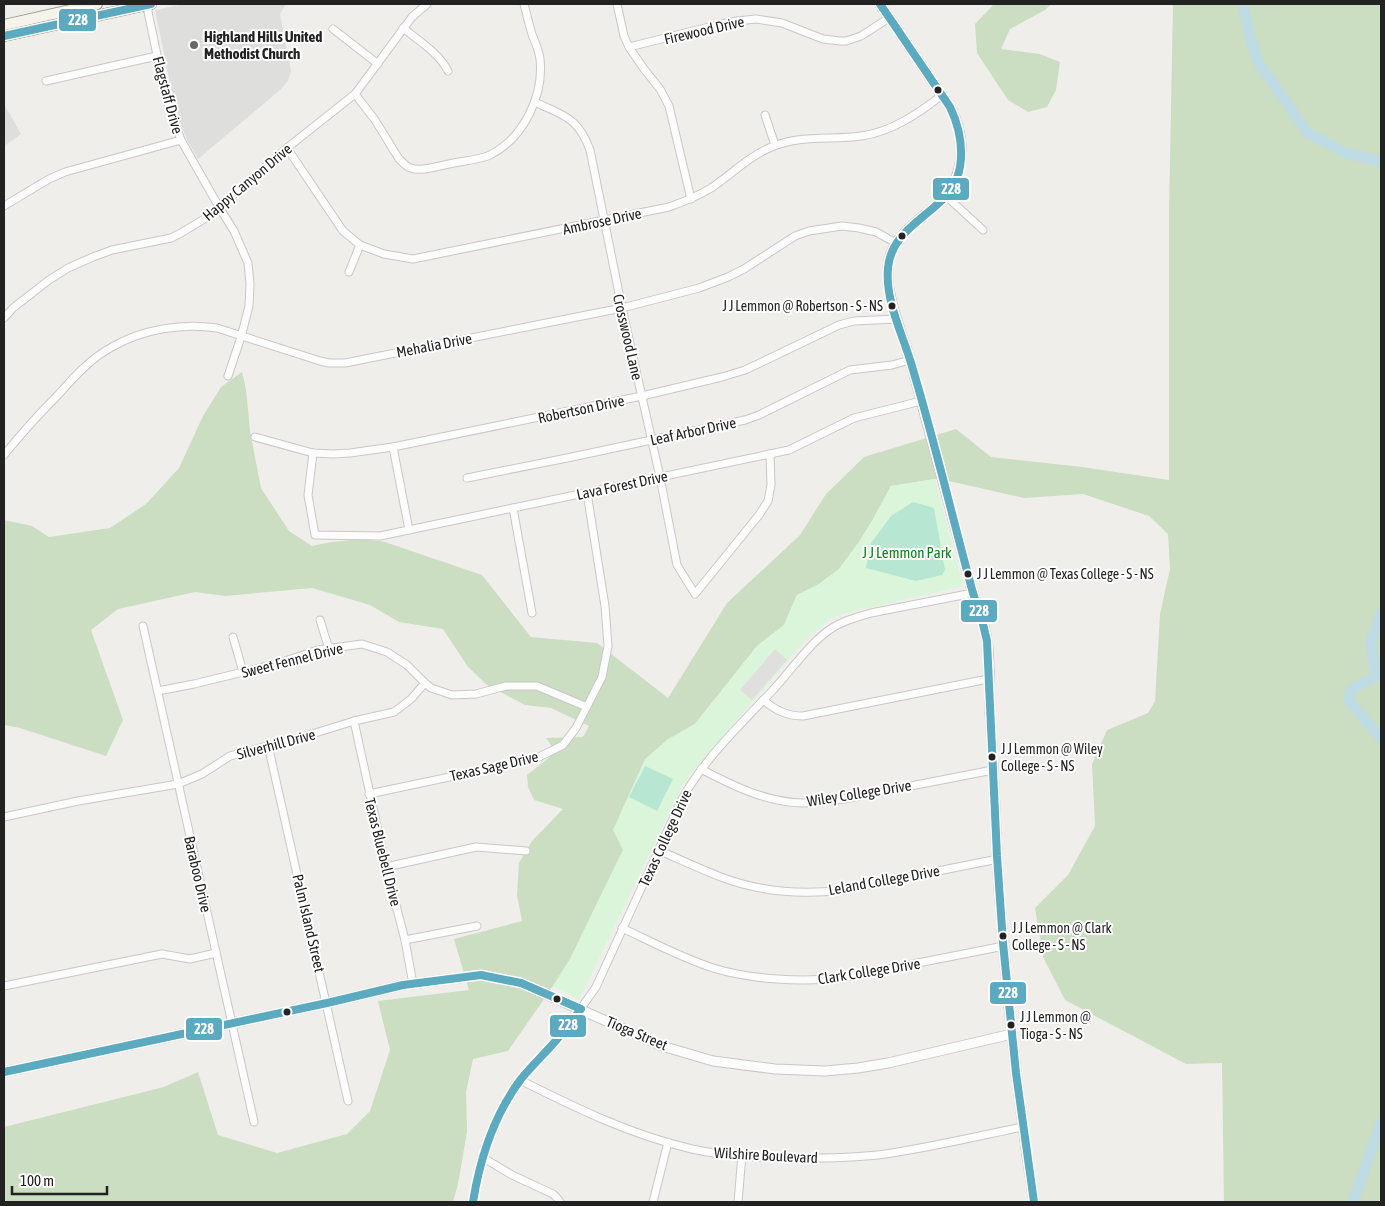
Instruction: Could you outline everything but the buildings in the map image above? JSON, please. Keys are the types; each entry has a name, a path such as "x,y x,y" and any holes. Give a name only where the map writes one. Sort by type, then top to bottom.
{"main road":[{"path":"4,24 97,4"},
{"path":"4,36 150,4"}],"street":[{"name":"Flagstaff Drive","path":"150,4 148,12 166,98 181,140 234,231 248,263 250,295 247,316 228,376"},
{"name":"Happy Canyon Drive","path":"4,318 13,308 68,268 112,250 171,238 209,216 286,148 355,94 403,28 427,4"},
{"path":"355,94 375,120 399,159 411,168 418,169 489,155 503,147 518,131 530,114 535,102 541,74 540,56 524,4"},
{"path":"617,4 624,36 629,47 660,89 669,106 691,199"},
{"path":"880,4 942,95 958,125 962,142 959,169 953,184 946,196 906,230 896,243 889,258 888,277 889,290 910,360 988,647 988,679 1004,946 1022,1127 1034,1202"},
{"name":"Firewood Drive","path":"629,47 717,25 756,19 782,23 824,39 840,42 861,36 890,18"},
{"path":"403,28 443,61 448,71"},
{"path":"333,29 378,64"},
{"path":"46,81 157,56"},
{"name":"Ambrose Drive","path":"286,148 343,231 360,245 384,254 413,259 662,209 691,199 709,189 750,159 775,145 818,137 860,136 881,132 902,122 942,95"},
{"name":"Crosswood Lane","path":"535,102 575,123 584,135 590,150 677,565 695,594 759,515 768,501 771,486 770,454"},
{"path":"765,115 775,145"},
{"path":"4,206 49,179 65,172 181,140"},
{"path":"946,196 983,230"},
{"name":"Mehalia Drive","path":"4,455 71,380 91,362 113,346 136,336 172,327 217,328 320,361 345,363 622,308 699,288 722,280 744,269 795,236 809,231 842,226 859,228 876,232 896,243"},
{"path":"349,272 360,245"},
{"name":"Robertson Drive","path":"255,437 313,453 350,454 393,447 642,396 722,377 745,370 839,325 854,321 897,319"},
{"name":"Leaf Arbor Drive","path":"467,478 745,420 759,415 850,370 892,365 910,360"},
{"name":"Lava Forest Drive","path":"313,453 308,495 316,534 380,536 789,450 854,418 921,401"},
{"path":"393,447 409,530"},
{"name":"Texas Sage Drive","path":"369,794 535,759 563,745 576,728 602,677 608,646 605,606 587,492"},
{"path":"513,508 532,613"},
{"name":"Texas College Drive","path":"474,1202 482,1157 499,1114 520,1080 562,1034 596,987 658,850 689,786 701,769 815,642 837,625 855,617 872,613 973,593"},
{"path":"320,620 329,649"},
{"name":"Baraboo Drive","path":"143,626 254,1122"},
{"path":"233,637 243,672"},
{"name":"Sweet Fennel Drive","path":"158,691 276,664 318,650 362,644 387,652 407,665 431,688 452,695 476,694 506,686 537,686 587,707"},
{"path":"763,700 780,712 788,715 803,716 988,679"},
{"name":"Silverhill Drive","path":"4,817 78,801 178,784 202,774 230,756 354,721 394,712 411,699 425,684"},
{"name":"Texas Bluebell Drive","path":"354,721 369,794 405,940 413,984"},
{"name":"Palm Island Street","path":"268,745 348,1101"},
{"name":"Wiley College Drive","path":"701,769 737,787 763,797 802,803 844,799 993,770"},
{"path":"386,867 476,847 526,851"},
{"name":"Leland College Drive","path":"658,850 727,879 762,889 788,892 843,890 998,859"},
{"path":"405,940 477,926"},
{"name":"Clark College Drive","path":"622,928 712,968 742,974 797,980 842,978 1004,946"},
{"path":"4,986 162,954 190,959 216,954"},
{"name":"Tioga Street","path":"4,1072 413,984 481,975 521,982 650,1041 680,1051 713,1061 792,1071 825,1071 888,1063 1012,1034"},
{"name":"Wilshire Boulevard","path":"520,1080 624,1128 692,1149 719,1154 796,1158 833,1158 882,1154 1022,1127"},
{"path":"653,1202 668,1142"},
{"path":"738,1202 742,1155"},
{"path":"482,1157 512,1176 552,1194 560,1202"}],"shaded area":[{"path":"184,4 286,4 280,14 291,71 288,81 280,90 198,159 187,140 176,112 155,10"},
{"path":"4,104 21,134 4,146"},
{"path":"775,649 787,660 752,700 740,690"}],"green space":[{"path":"994,4 1051,4 1045,10 1010,29 1001,49 1040,54 1060,62 1056,90 1047,107 1028,112 1008,100 977,53 975,24"},
{"path":"1173,4 1381,4 1381,1195 1379,1202 1224,1202 1222,1063 1186,1064 1065,1000 1043,957 1035,908 1068,875 1095,826 1092,764 1107,730 1148,713 1155,701 1160,614 1170,569 1168,534 1149,516 1083,494 1024,498 935,479 891,486 859,542 839,569 816,586 797,595 784,625 757,646 695,724 667,740 623,850 570,959 508,1051 473,1059 466,1092 467,1132 453,1202 4,1202 4,1127 164,1087 198,1072 218,1135 277,1153 347,1134 370,1111 390,1050 378,1001 469,990 454,939 522,921 517,895 519,863 532,841 563,809 534,800 528,787 527,775 556,752 546,738 583,737 589,726 551,708 525,705 487,685 468,667 443,629 399,622 370,605 312,588 225,596 195,592 118,609 91,630 123,720 106,756 20,728 4,725 4,520 32,526 49,537 110,528 146,504 179,468 203,416 221,387 242,372 246,389 250,431 261,488 289,531 312,546 362,539 385,542 482,575 531,637 597,643 668,698 727,603 800,535 826,494 864,457 956,429 991,457 1082,467 1169,480 1169,212"},
{"name":"J J Lemmon Park","path":"935,479 963,586 846,613 830,619 805,641 689,776 579,1000 553,986 570,959 623,850 613,830 645,759 667,740 695,724 757,646 784,625 797,595 821,583 839,569 859,542 891,486"},
{"path":"913,502 934,508 945,570 942,575 916,581 866,568 871,543 891,516"},
{"path":"645,766 673,779 657,811 629,797"}],"waterway":[{"path":"1243,4 1248,30 1258,62 1307,132 1346,153 1381,162"},
{"path":"1381,614 1371,640 1376,676 1351,690 1349,701 1381,738"},
{"path":"1353,1202 1381,1123"}],"transit line":[{"name":"228","path":"4,36 151,4"},
{"name":"228","path":"880,4 950,107 960,141 960,164 958,176 953,186 946,196 910,228 895,245 890,256 888,280 895,316 911,363 987,641 1003,943 1016,1073 1034,1202"},
{"name":"228","path":"4,1072 403,985 481,975 521,983 581,1009 560,1036 521,1079 503,1107 484,1153 473,1202"}],"place":[{"name":"Highland Hills United Methodist Church","path":"194,45"},
{"name":"J J Lemmon @ Robertson - S - NS","path":"892,306"},
{"name":"J J Lemmon @ Texas College - S - NS","path":"968,574"},
{"name":"J J Lemmon @ Wiley College - S - NS","path":"992,757"},
{"name":"J J Lemmon @ Clark College - S - NS","path":"1003,936"},
{"name":"J J Lemmon @ Tioga - S - NS","path":"1011,1025"}]}
